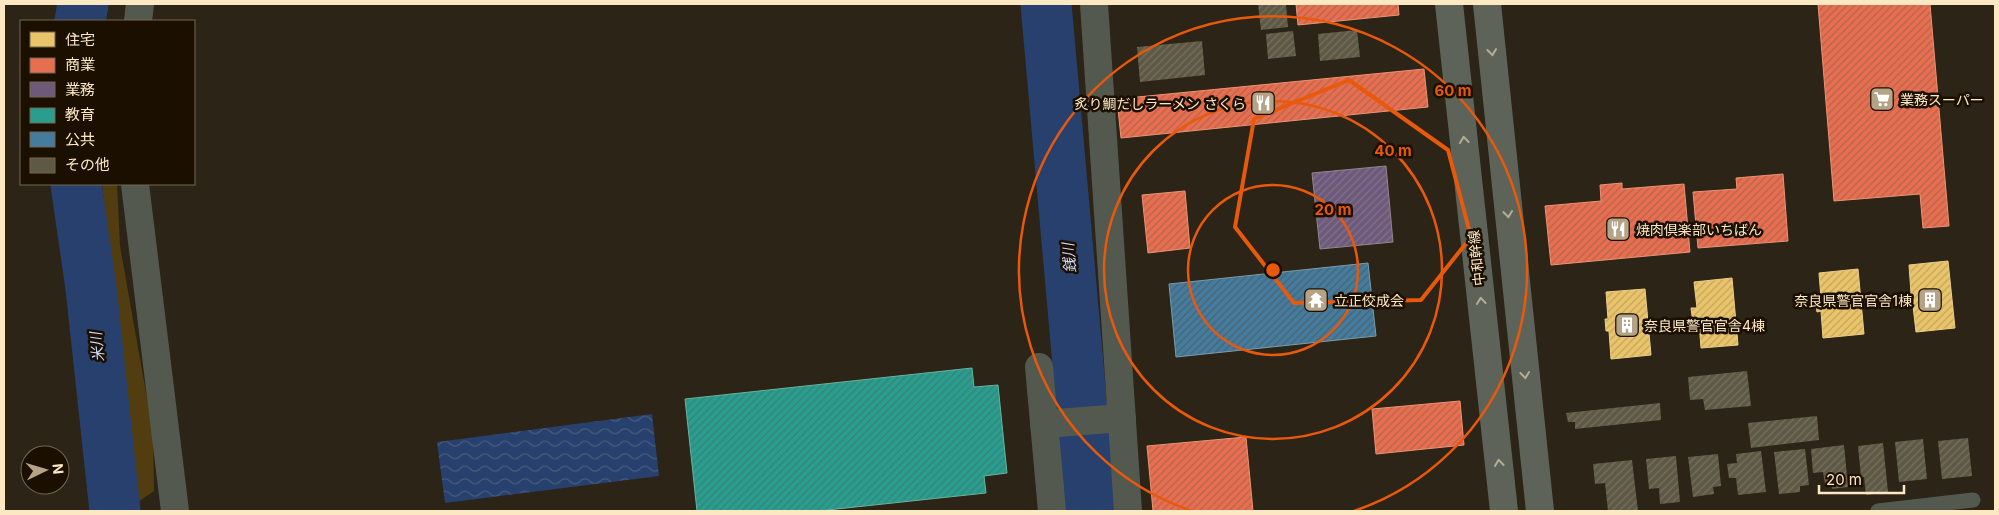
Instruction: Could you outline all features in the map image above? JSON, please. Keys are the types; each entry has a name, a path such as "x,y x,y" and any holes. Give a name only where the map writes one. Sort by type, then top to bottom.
{"main road":[{"name":"中和幹線","path":"1449,4 1504,511"},
{"path":"1486,4 1540,511"}],"street":[{"path":"138,20 140,4"},
{"path":"1094,4 1114,418 1128,511"},
{"path":"135,185 175,511"},
{"path":"1039,366 1052,423 1052,511"},
{"path":"1052,423 1114,418"}],"lane":[{"path":"1878,511 1973,500"}],"highlighted area":[{"path":"1349,80 1448,150 1471,237 1421,300 1294,303 1235,227 1254,119"}],"shaded area":[{"path":"102,185 117,185 120,246 153,432 154,491 138,502"}],"water":[{"path":"652,414 659,476 445,503 437,442"}],"building: 住宅":[{"name":"奈良県警官官舎1棟","path":"1948,261 1955,328 1916,332 1913,306 1909,306 1907,294 1911,293 1909,265"},
{"path":"1858,269 1864,334 1823,338 1821,311 1817,312 1815,299 1821,298 1819,273"},
{"path":"1732,278 1738,345 1701,348 1699,322 1693,323 1691,308 1697,308 1694,282"},
{"name":"奈良県警官官舎4棟","path":"1645,289 1651,355 1611,359 1609,331 1606,331 1605,319 1608,319 1606,292"}],"building: 商業":[{"path":"1296,4 1398,4 1399,15 1298,25"},
{"name":"業務スーパー","path":"1818,4 1930,4 1949,226 1923,228 1920,194 1834,201"},
{"path":"1424,69 1428,107 1121,138 1117,99"},
{"path":"1783,174 1788,241 1698,248 1693,192 1737,189 1736,178"},
{"name":"焼肉倶楽部いちばん","path":"1622,183 1622,189 1684,184 1690,252 1551,265 1545,206 1601,201 1600,185"},
{"path":"1185,191 1190,248 1148,253 1142,195"},
{"path":"1460,401 1464,445 1376,454 1372,409"},
{"path":"1246,437 1253,511 1153,511 1147,446"}],"building: 業務":[{"path":"1386,166 1393,242 1320,249 1312,173"}],"building: 教育":[{"path":"972,368 974,387 998,385 1007,473 984,476 986,493 818,511 697,511 685,399"}],"building: 公共":[{"path":"1368,263 1376,336 1176,357 1169,284"}],"building: その他":[{"path":"1258,4 1286,4 1288,27 1261,30"},
{"path":"1357,30 1360,57 1320,61 1318,34"},
{"path":"1293,31 1296,56 1268,59 1266,34"},
{"path":"1202,41 1205,75 1140,82 1137,47"},
{"path":"1747,371 1751,406 1705,410 1703,399 1690,400 1688,377"},
{"path":"1660,403 1661,420 1575,429 1575,422 1568,422 1566,413"},
{"path":"1817,416 1819,440 1751,448 1748,423"},
{"path":"1968,438 1972,476 1942,479 1938,441"},
{"path":"1923,439 1927,479 1899,482 1895,442"},
{"path":"1883,443 1888,492 1866,495 1864,477 1861,477 1858,446"},
{"path":"1844,445 1848,487 1832,489 1831,483 1825,484 1823,472 1813,473 1811,449"},
{"path":"1805,449 1809,485 1800,486 1800,492 1779,494 1774,452"},
{"path":"1761,451 1766,492 1738,495 1736,478 1729,478 1727,464 1737,463 1736,454"},
{"path":"1718,454 1721,486 1713,487 1714,494 1693,497 1688,457"},
{"path":"1676,456 1680,502 1660,504 1659,488 1649,489 1646,459"},
{"path":"1632,460 1638,511 1608,511 1605,483 1595,484 1593,464"}],"waterway":[{"name":"米川","path":"80,20 83,4"},
{"name":"銭川","path":"1046,4 1091,511"},
{"name":"米川","path":"76,185 91,288 115,511"}],"place":[{"name":"業務スーパー","path":"1882,99"},
{"name":"炙り鯛だしラーメン さくら","path":"1263,103"},
{"name":"焼肉倶楽部いちばん","path":"1618,229"},
{"name":"立正佼成会","path":"1316,300"},
{"name":"奈良県警官官舎1棟","path":"1930,300"},
{"name":"奈良県警官官舎4棟","path":"1627,325"}]}
